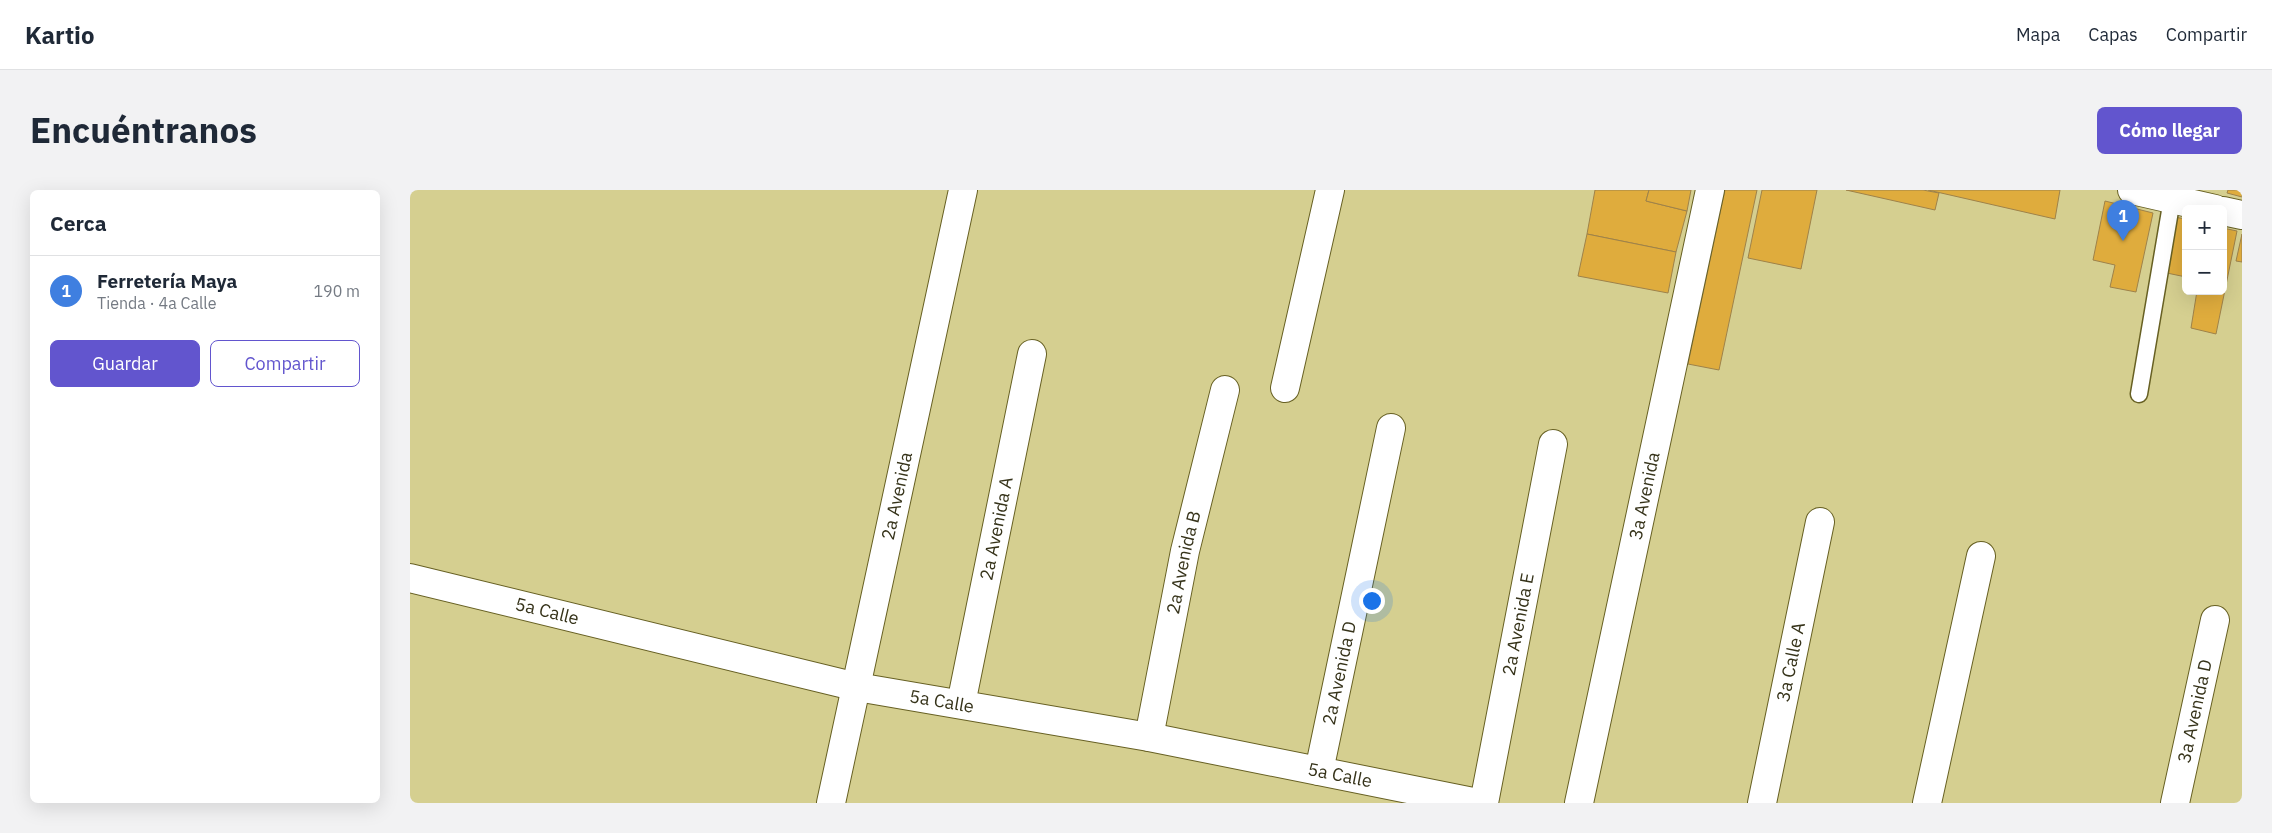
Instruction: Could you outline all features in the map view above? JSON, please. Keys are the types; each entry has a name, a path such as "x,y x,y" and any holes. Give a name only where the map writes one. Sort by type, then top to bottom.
{"street":[{"name":"2a Avenida","path":"831,803 963,190"},
{"path":"1285,388 1330,190"},
{"name":"3a Avenida","path":"1579,803 1710,190"},
{"path":"2132,190 2198,205"},
{"path":"2227,212 2242,215"},
{"name":"2a Avenida A","path":"961,704 1032,354"},
{"name":"2a Avenida B","path":"1149,737 1185,551 1225,390"},
{"name":"2a Avenida D","path":"1319,771 1391,428"},
{"name":"2a Avenida E","path":"1484,803 1553,444"},
{"name":"3a Calle A","path":"1762,803 1820,522"},
{"path":"1927,803 1981,556"},
{"name":"5a Calle","path":"410,578 857,687 1149,737 1478,803"},
{"name":"3a Avenida D","path":"2175,803 2215,620"}],"lane":[{"path":"2139,394 2172,199"}],"building":[{"path":"1595,190 1649,190 1646,201 1687,211 1676,252 1587,234"},
{"path":"1649,190 1691,190 1687,211 1646,201"},
{"path":"1725,190 1757,190 1719,370 1688,364"},
{"path":"1762,190 1817,190 1801,269 1748,258"},
{"path":"1846,190 1923,190 1939,193 1935,210"},
{"path":"1928,190 2060,190 2055,219"},
{"path":"2228,190 2242,190 2242,197 2227,193"},
{"path":"2105,201 2153,213 2136,292 2110,287 2115,265 2093,260"},
{"path":"2174,217 2182,218 2182,276 2162,272"},
{"path":"2227,229 2237,231 2227,280"},
{"path":"1587,234 1676,252 1668,293 1578,276"},
{"path":"2242,234 2242,262 2236,261"},
{"path":"2196,295 2224,295 2216,334 2191,328"}],"place":[{"name":"Ferretería Maya","path":"2123,241"}]}
